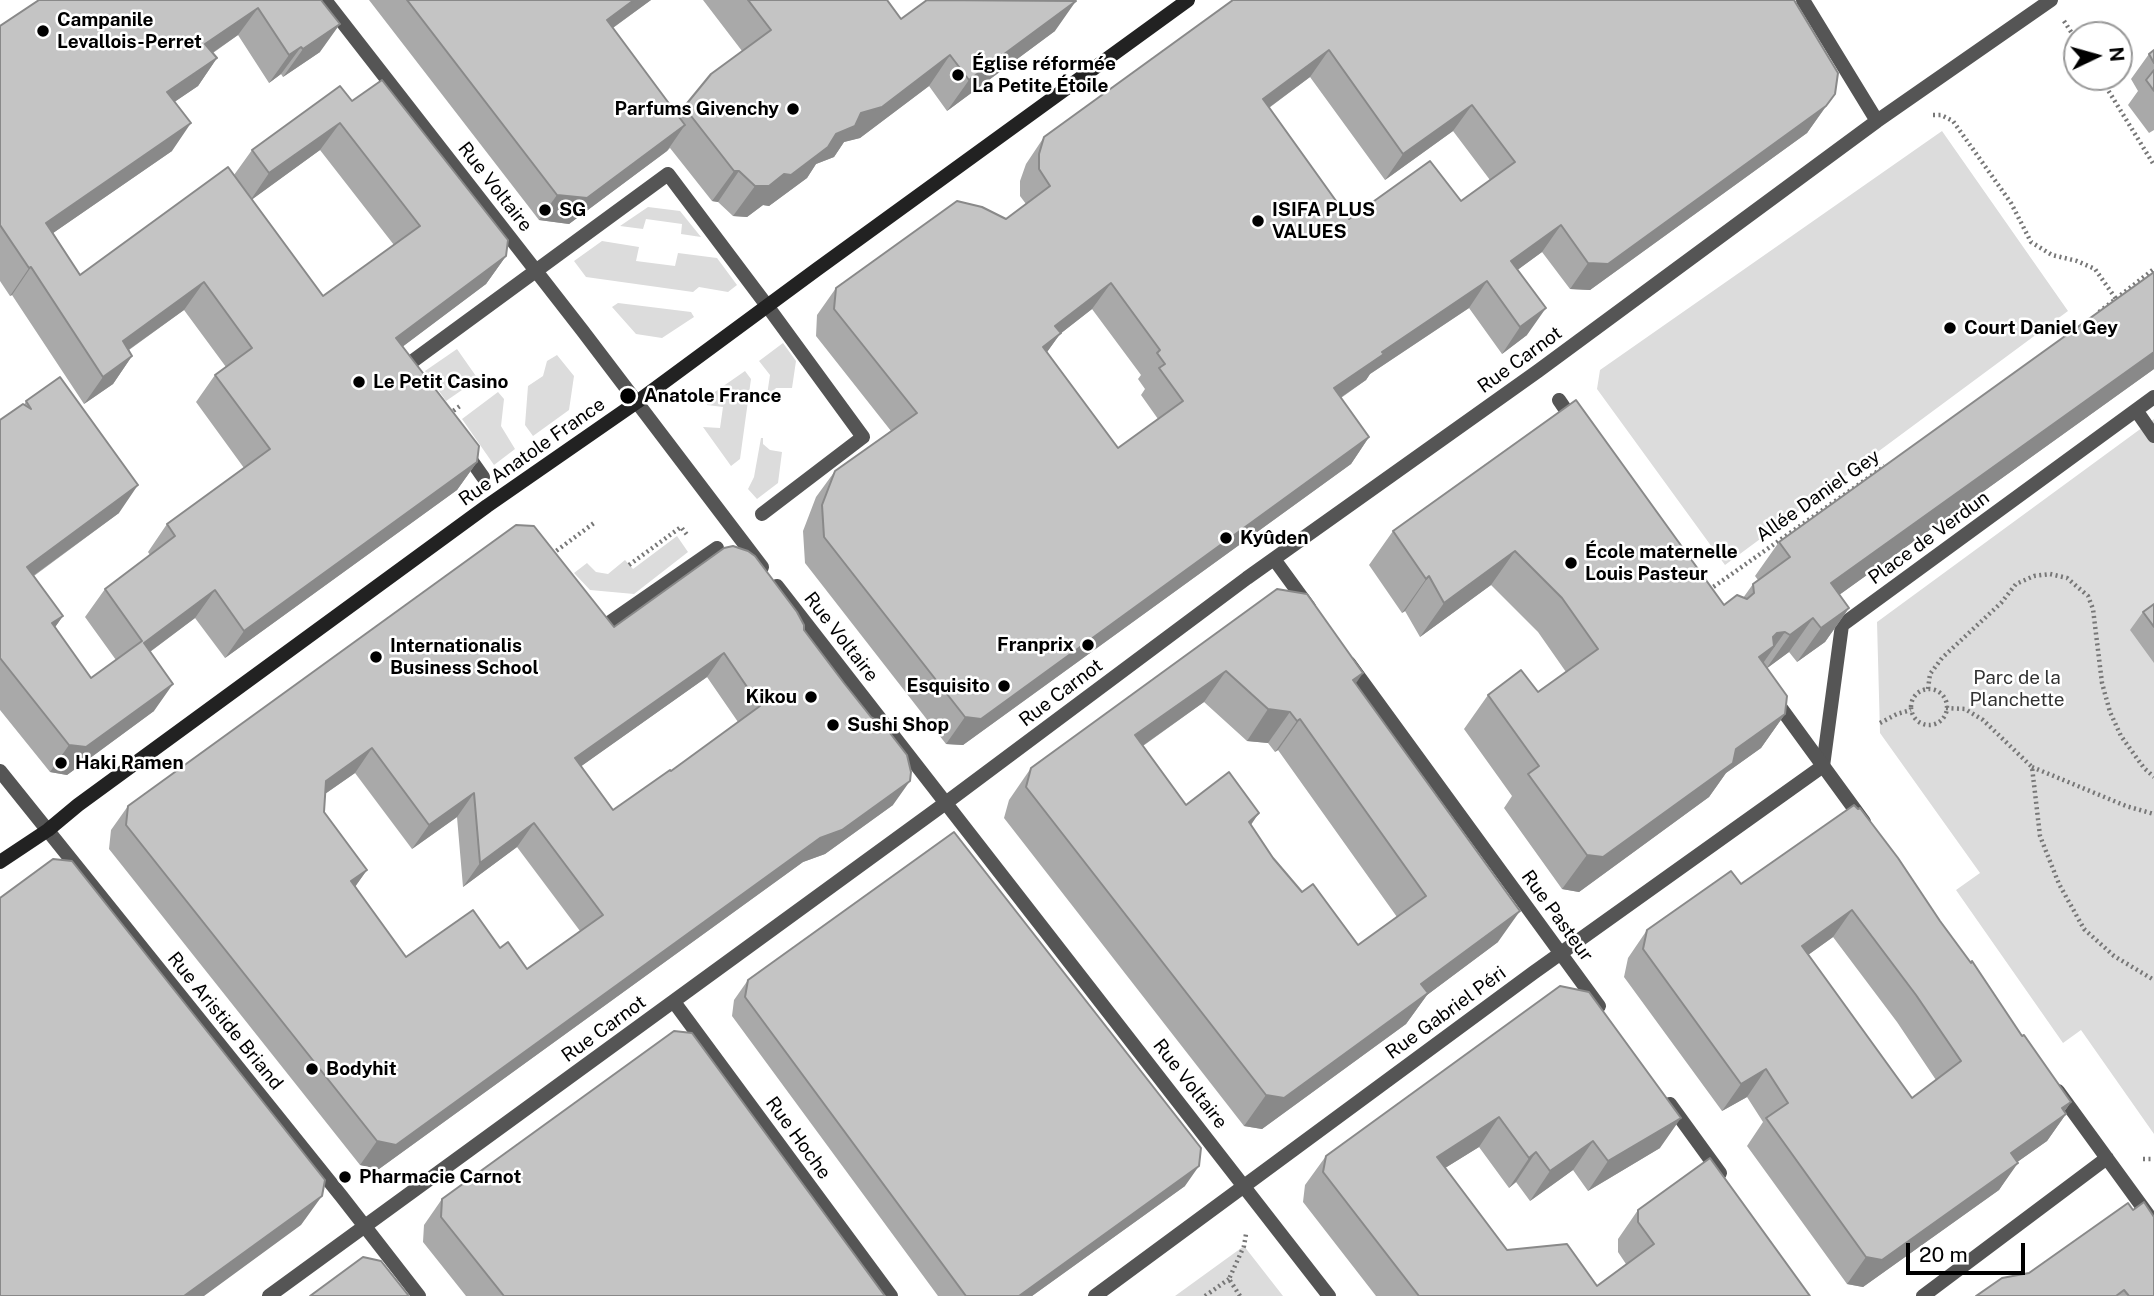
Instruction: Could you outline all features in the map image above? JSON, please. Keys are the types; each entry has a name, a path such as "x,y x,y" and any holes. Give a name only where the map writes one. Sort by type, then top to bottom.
{"main road":[{"name":"Rue Anatole France","path":"0,862 48,830 487,506 637,402 1188,0"}],"street":[{"name":"Rue Voltaire","path":"325,0 1329,1296"},
{"path":"1803,0 1877,121"},
{"name":"Rue Carnot","path":"269,1296 947,802 1274,559 1538,372 1877,121 2051,0"},
{"path":"421,387 406,366 668,174 863,437 762,514"},
{"name":"Place de Verdun","path":"1823,766 1842,625 2154,397"},
{"path":"1559,400 1582,433"},
{"path":"2136,410 2154,436"},
{"path":"443,419 483,477"},
{"path":"587,608 603,627 716,548"},
{"path":"1274,559 1315,616"},
{"name":"Rue Pasteur","path":"1339,649 1610,1021"},
{"path":"1766,687 1872,833"},
{"name":"Rue Gabriel Péri","path":"1095,1296 1561,953 1823,766"},
{"name":"Rue Aristide Briand","path":"0,771 419,1296"},
{"name":"Rue Hoche","path":"674,1002 891,1296"},
{"path":"2050,1080 2154,1223"},
{"path":"1665,1098 1729,1186"},
{"path":"1923,1296 2107,1158"}],"path":[{"path":"2109,91 2154,165"},
{"path":"1905,102 1926,115 1941,115 1953,121 2011,203 2031,242 2052,255 2095,269 2116,299"},
{"path":"2094,316 2154,269"},
{"path":"443,419 460,405"},
{"name":"Allée Daniel Gey","path":"1700,596 1890,462"},
{"path":"546,559 594,523"},
{"path":"629,565 655,545"},
{"path":"1927,689 1930,674 1942,658 2001,603 2016,584 2034,576 2050,574 2067,578 2088,596 2093,609 2102,684 2110,712 2121,736 2144,768 2154,777"},
{"path":"1927,689 1938,691 1945,698 1947,708 1943,718 1935,723 1925,724 1916,719 1911,710 1912,700 1919,692 1927,689"},
{"path":"1947,708 1965,709 1983,720 2032,767 2126,806 2154,814"},
{"path":"1880,723 1911,710"},
{"path":"2032,767 2040,836 2059,884 2084,929 2114,956 2154,980"},
{"path":"1205,1296 1228,1279 1244,1246 1246,1234"},
{"path":"1228,1279 1240,1296"}],"green space":[{"path":"1942,131 2068,311 1725,565 1597,389 1600,370"},
{"path":"648,207 680,211 701,237 681,234 682,224 646,219 643,229 620,226"},
{"path":"602,241 639,247 636,261 675,266 678,253 717,258 737,285 728,292 699,287 693,292 586,277 574,261"},
{"path":"618,303 691,312 694,317 662,338 636,334 612,307"},
{"path":"783,343 796,361 792,388 776,388 769,396 770,375 759,361"},
{"path":"457,349 478,379 446,401 425,371"},
{"path":"557,355 574,376 569,410 533,436 525,425 528,386 543,376 547,361"},
{"path":"745,371 751,379 740,459 731,466 703,427 720,428 723,407 707,405 709,396"},
{"path":"498,392 504,399 501,426 515,449 494,465 462,419"},
{"name":"Parc de la Planchette","path":"2154,419 2154,1134 2081,1030 2063,1043 1956,890 1980,873 1880,733 1877,622"},
{"path":"761,438 770,450 782,452 778,483 757,499 748,489 754,477"},
{"path":"677,536 688,552 634,594 590,590 574,573 587,563 596,572 608,574 625,560 633,569"},
{"path":"1244,1246 1283,1296 1175,1296"}],"building":[{"path":"39,0 321,0 340,24 303,49 301,47 289,55 258,8 205,44 217,58 167,92 191,123 46,223 80,275 228,167 323,296 420,226 340,123 269,173 252,150 340,86 352,101 382,80 508,240 506,256 396,338 479,446 477,462 244,631 215,590 144,643 173,684 86,747 69,745 0,658 0,420 23,404 31,409 26,401 60,377 138,485 27,567 63,616 52,623 91,678 142,641 105,589 175,536 167,524 270,449 215,375 252,348 204,282 123,341 132,356 103,377 31,267 29,268 0,225 0,26"},
{"path":"407,0 634,0 607,20 685,125 587,198 557,195"},
{"name":"Parfums Givenchy","path":"748,0 887,0 901,19 927,0 1076,1 969,80 950,55 882,107 861,113 855,126 836,134 828,147 791,175 784,174 769,186 755,186 739,171 734,171 684,107 711,74 771,30"},
{"path":"1233,0 1794,0 1838,73 1835,94 1826,106 1608,264 1588,263 1561,225 1511,261 1546,308 1520,327 1487,281 1334,388 1369,437 981,719 965,717 824,537 822,505 835,471 917,413 834,309 836,288 957,201 982,207 1006,219 1050,186 1039,169 1039,154 1044,137","holes":["1329,50 1403,154 1472,105 1515,162 1461,201 1430,161 1349,219 1263,99","1111,283 1160,350 1157,353 1165,364 1159,368 1183,401 1118,448 1043,347 1061,333 1055,326"]},
{"path":"2154,50 2154,63 2149,54"},
{"path":"2154,70 2154,91 2146,80"},
{"path":"2154,272 2154,352 1831,583 1849,608 1821,628 1813,618 1790,635 1785,632 1777,633 1773,637 1774,646 1759,657 1787,696 1785,714 1736,749 1733,763 1603,857 1587,855 1528,774 1539,766 1488,695 1521,670 1538,692 1598,649 1562,598 1515,551 1444,603 1429,576 1426,579 1393,531 1576,400 1724,605 1737,595 1747,599 1754,593 1753,584 1790,557 1779,542"},
{"path":"516,525 534,526 614,627 724,548 733,546 748,551 755,556 797,612 804,630 844,683 871,717 883,724 907,755 911,772 910,781 842,830 820,838 396,1145 377,1141 126,825 128,806","holes":["724,653 760,706 613,810 575,758","372,748 429,825 474,793 480,863 534,823 603,915 527,969 508,942 500,948 473,910 406,957 351,881 367,870 324,812 326,781"]},
{"path":"1277,589 1307,594 1363,673 1353,680 1520,911 1421,984 1428,993 1284,1098 1266,1095 1026,787 1031,768","holes":["1226,671 1268,709 1290,712 1297,721 1300,719 1426,896 1358,945 1313,884 1302,892 1273,858 1249,822 1259,813 1229,772 1186,805 1135,735"]},
{"path":"2154,604 2154,627 2143,612"},
{"path":"1854,805 1860,808 2071,1102 2062,1108 2066,1114 2011,1153 2018,1163 1882,1260 1866,1257 1766,1118 1788,1103 1766,1069 1741,1084 1643,949 1647,930 1731,871 1741,884","holes":["1852,910 1916,995 1961,1061 1912,1098 1802,946"]},
{"path":"954,832 1201,1148 1199,1166 1019,1296 966,1296 745,997 748,980"},
{"path":"53,859 72,861 325,1180 322,1196 184,1296 0,1296 0,898"},
{"path":"1560,986 1589,992 1681,1118 1608,1161 1593,1141 1550,1171 1536,1152 1529,1158 1499,1117 1437,1157 1507,1250 1567,1244 1597,1286 1654,1244 1638,1222 1638,1210 1710,1158 1810,1296 1419,1296 1323,1172 1326,1156"},
{"path":"674,1031 692,1033 885,1296 504,1296 441,1217 442,1199"},
{"path":"2144,1202 2154,1217 2154,1296 2129,1296 2124,1290 2116,1296 1976,1296 2002,1278 2029,1273 2128,1203 2133,1210"},
{"path":"363,1257 381,1261 409,1296 310,1296"}],"place":[{"name":"Campanile Levallois-Perret","path":"43,31"},
{"name":"Église réformée La Petite Étoile","path":"958,75"},
{"name":"Parfums Givenchy","path":"793,109"},
{"name":"SG","path":"545,210"},
{"name":"ISIFA PLUS VALUES","path":"1258,221"},
{"name":"Court Daniel Gey","path":"1950,328"},
{"name":"Le Petit Casino","path":"359,382"},
{"name":"Anatole France","path":"628,396"},
{"name":"Kyûden","path":"1226,538"},
{"name":"École maternelle Louis Pasteur","path":"1571,563"},
{"name":"Franprix","path":"1088,645"},
{"name":"Internationalis Business School","path":"376,657"},
{"name":"Esquisito","path":"1004,686"},
{"name":"Kikou","path":"811,697"},
{"name":"Sushi Shop","path":"833,725"},
{"name":"Haki Ramen","path":"61,763"},
{"name":"Bodyhit","path":"312,1069"},
{"name":"Pharmacie Carnot","path":"345,1177"}]}
